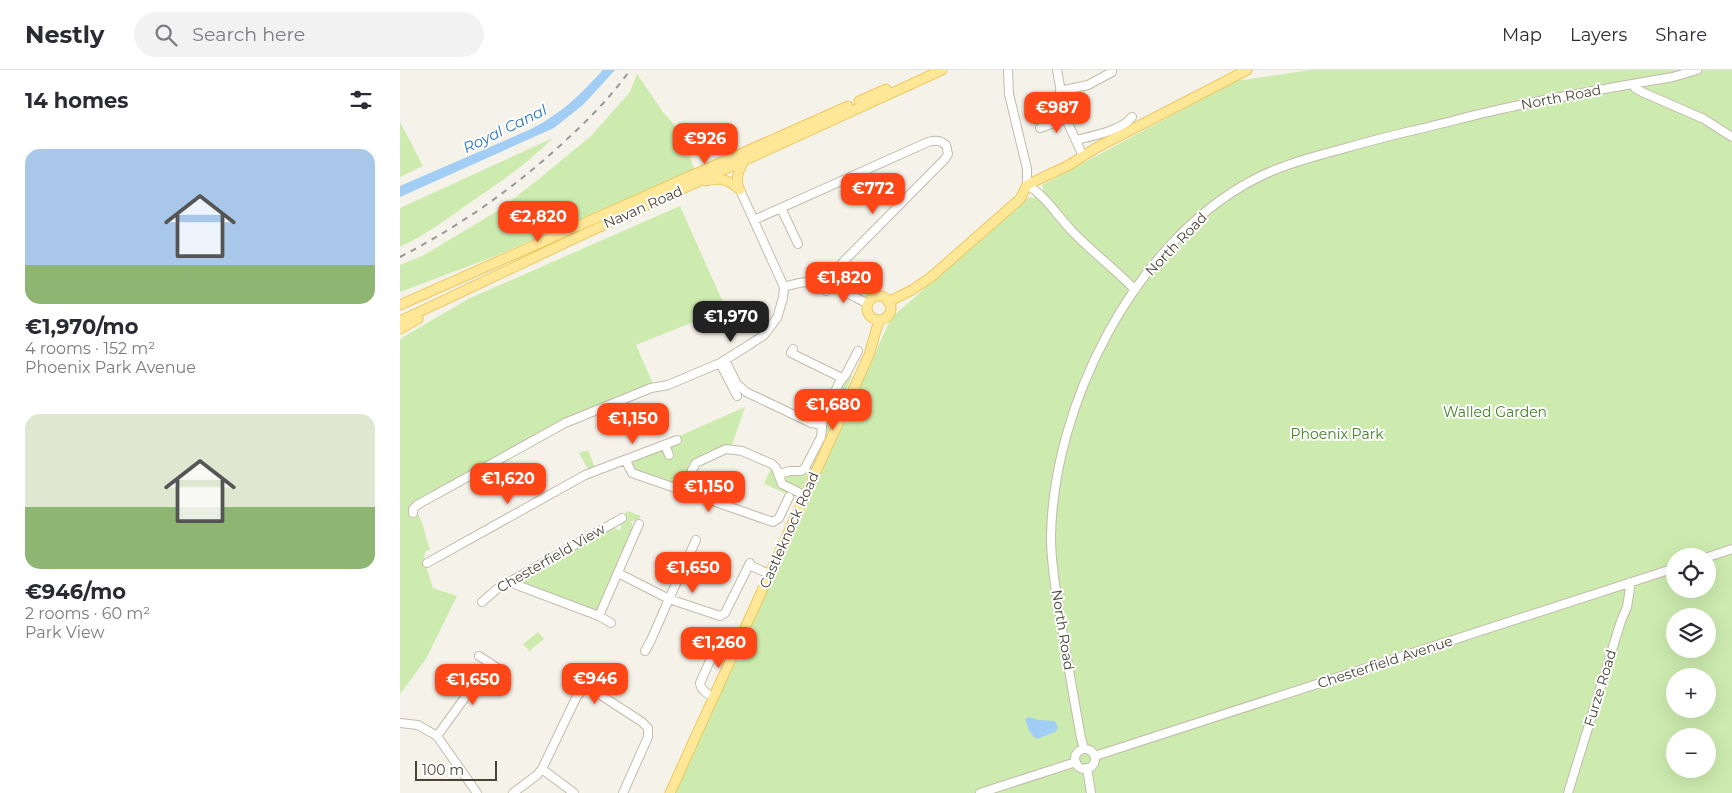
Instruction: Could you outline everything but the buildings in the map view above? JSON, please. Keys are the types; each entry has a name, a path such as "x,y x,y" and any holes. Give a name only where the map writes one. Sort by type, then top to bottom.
{"main road":[{"name":"Navan Road","path":"400,305 929,70"},
{"name":"Navan Road","path":"400,322 584,234 942,70"},
{"path":"888,302 912,290 931,277 1020,198 1027,185 1044,178 1230,74 1247,70"},
{"path":"740,190 737,177 738,171 746,159"},
{"path":"689,186 720,179 729,182 740,190"},
{"path":"400,298 506,257"},
{"path":"400,329 495,277"},
{"path":"879,296 888,302 890,312 885,318 875,320 869,315 868,304 872,298 879,296"},
{"name":"Castleknock Road","path":"670,793 869,355 879,320"}],"street":[{"path":"1008,70 1009,94 1027,169 1027,185 1033,188 1101,260 1124,278 1134,290"},
{"path":"1057,70 1066,119 1084,156"},
{"name":"North Road","path":"1084,749 1052,562 1052,512 1058,471 1079,394 1100,345 1134,290 1187,229 1236,190 1292,163 1513,106 1673,77 1698,70"},
{"path":"1060,91 1088,85 1112,72"},
{"path":"1634,84 1635,88 1642,92 1704,119 1732,137"},
{"path":"1076,140 1102,134 1128,122 1132,117"},
{"path":"1040,128 1066,119"},
{"path":"754,220 930,142 942,141 946,145 948,154 945,159 843,262 827,288"},
{"path":"413,513 413,509 417,505 565,423 651,388 668,385 720,362 764,335 772,326 782,303 784,286 740,190"},
{"path":"781,208 798,244"},
{"path":"784,286 807,282 850,294 868,304"},
{"path":"793,349 791,353 842,378"},
{"path":"778,474 803,470 821,436 822,418 858,351"},
{"path":"720,362 742,396 811,423 821,425"},
{"path":"728,366 742,396"},
{"path":"429,559 585,475 598,472 677,440"},
{"path":"665,445 669,456"},
{"path":"684,492 696,463 726,449 742,451 772,464 776,468 782,484 804,496"},
{"path":"626,461 632,473 773,522 779,518 788,497"},
{"name":"Chesterfield View","path":"482,602 492,592 622,518"},
{"path":"599,616 639,524"},
{"path":"645,651 696,540"},
{"path":"1716,554 1732,549"},
{"path":"618,573 669,598 711,613 723,615 749,564 769,574"},
{"name":"Chesterfield Avenue","path":"1095,756 1666,571"},
{"path":"509,582 599,616 611,623"},
{"name":"Furze Road","path":"1568,793 1621,621 1627,608 1630,582"},
{"path":"713,696 704,692 700,688 700,683 717,644"},
{"path":"479,656 502,671"},
{"path":"437,736 490,663"},
{"path":"513,793 542,769 577,696 584,689 593,690 642,722 648,728 648,737 623,793"},
{"path":"400,723 418,725 437,736 477,793"},
{"path":"1084,749 1092,751 1095,756 1093,764 1087,768 1080,767 1076,762 1077,753 1084,749"},
{"path":"980,793 1076,762"},
{"path":"1087,768 1091,793"},
{"path":"542,769 574,793"}],"green space":[{"name":"Phoenix Park","path":"1310,70 1732,70 1732,793 674,793 891,318 1025,200 1029,197 1033,198 1043,190 1042,185 1236,81"},
{"path":"637,74 663,112 688,140 687,148 694,169 493,257 400,292 400,265 424,255 499,210 540,178 591,136 630,92"},
{"path":"400,122 423,166 400,177"},
{"path":"553,138 534,156 503,180 437,226 400,247 400,208"},
{"path":"680,206 726,309 636,345 653,384 565,420 416,503 430,549 425,552 424,560 433,588 457,596 426,659 400,694 400,339 468,299"},
{"path":"850,375 852,376 803,487 800,488 787,483 784,478 786,476 794,474 802,476 806,473 824,435 825,421 843,382"},
{"path":"745,407 732,445 721,447 692,461 681,488 633,471 630,462 632,460 669,447 677,437"},
{"path":"588,450 596,470 589,471 579,453"},
{"path":"771,468 778,483 788,492 787,494 764,484"},
{"path":"628,511 641,516 639,519 630,522 632,523 632,533 599,609 595,612 520,583 522,578 613,527 621,529 621,522 626,518 624,514"},
{"path":"538,632 544,639 529,651 523,644"}],"water":[{"name":"Royal Canal","path":"603,70 615,70 584,104 554,128 400,197 400,186 531,129 552,117 570,103"},
{"path":"1029,717 1055,721 1058,728 1055,732 1037,739 1028,728 1025,719"}],"railway":[{"path":"400,257 480,209 518,181 564,142 595,112 630,70"}],"park label":[{"name":"Walled Garden","path":"1495,412"}]}
